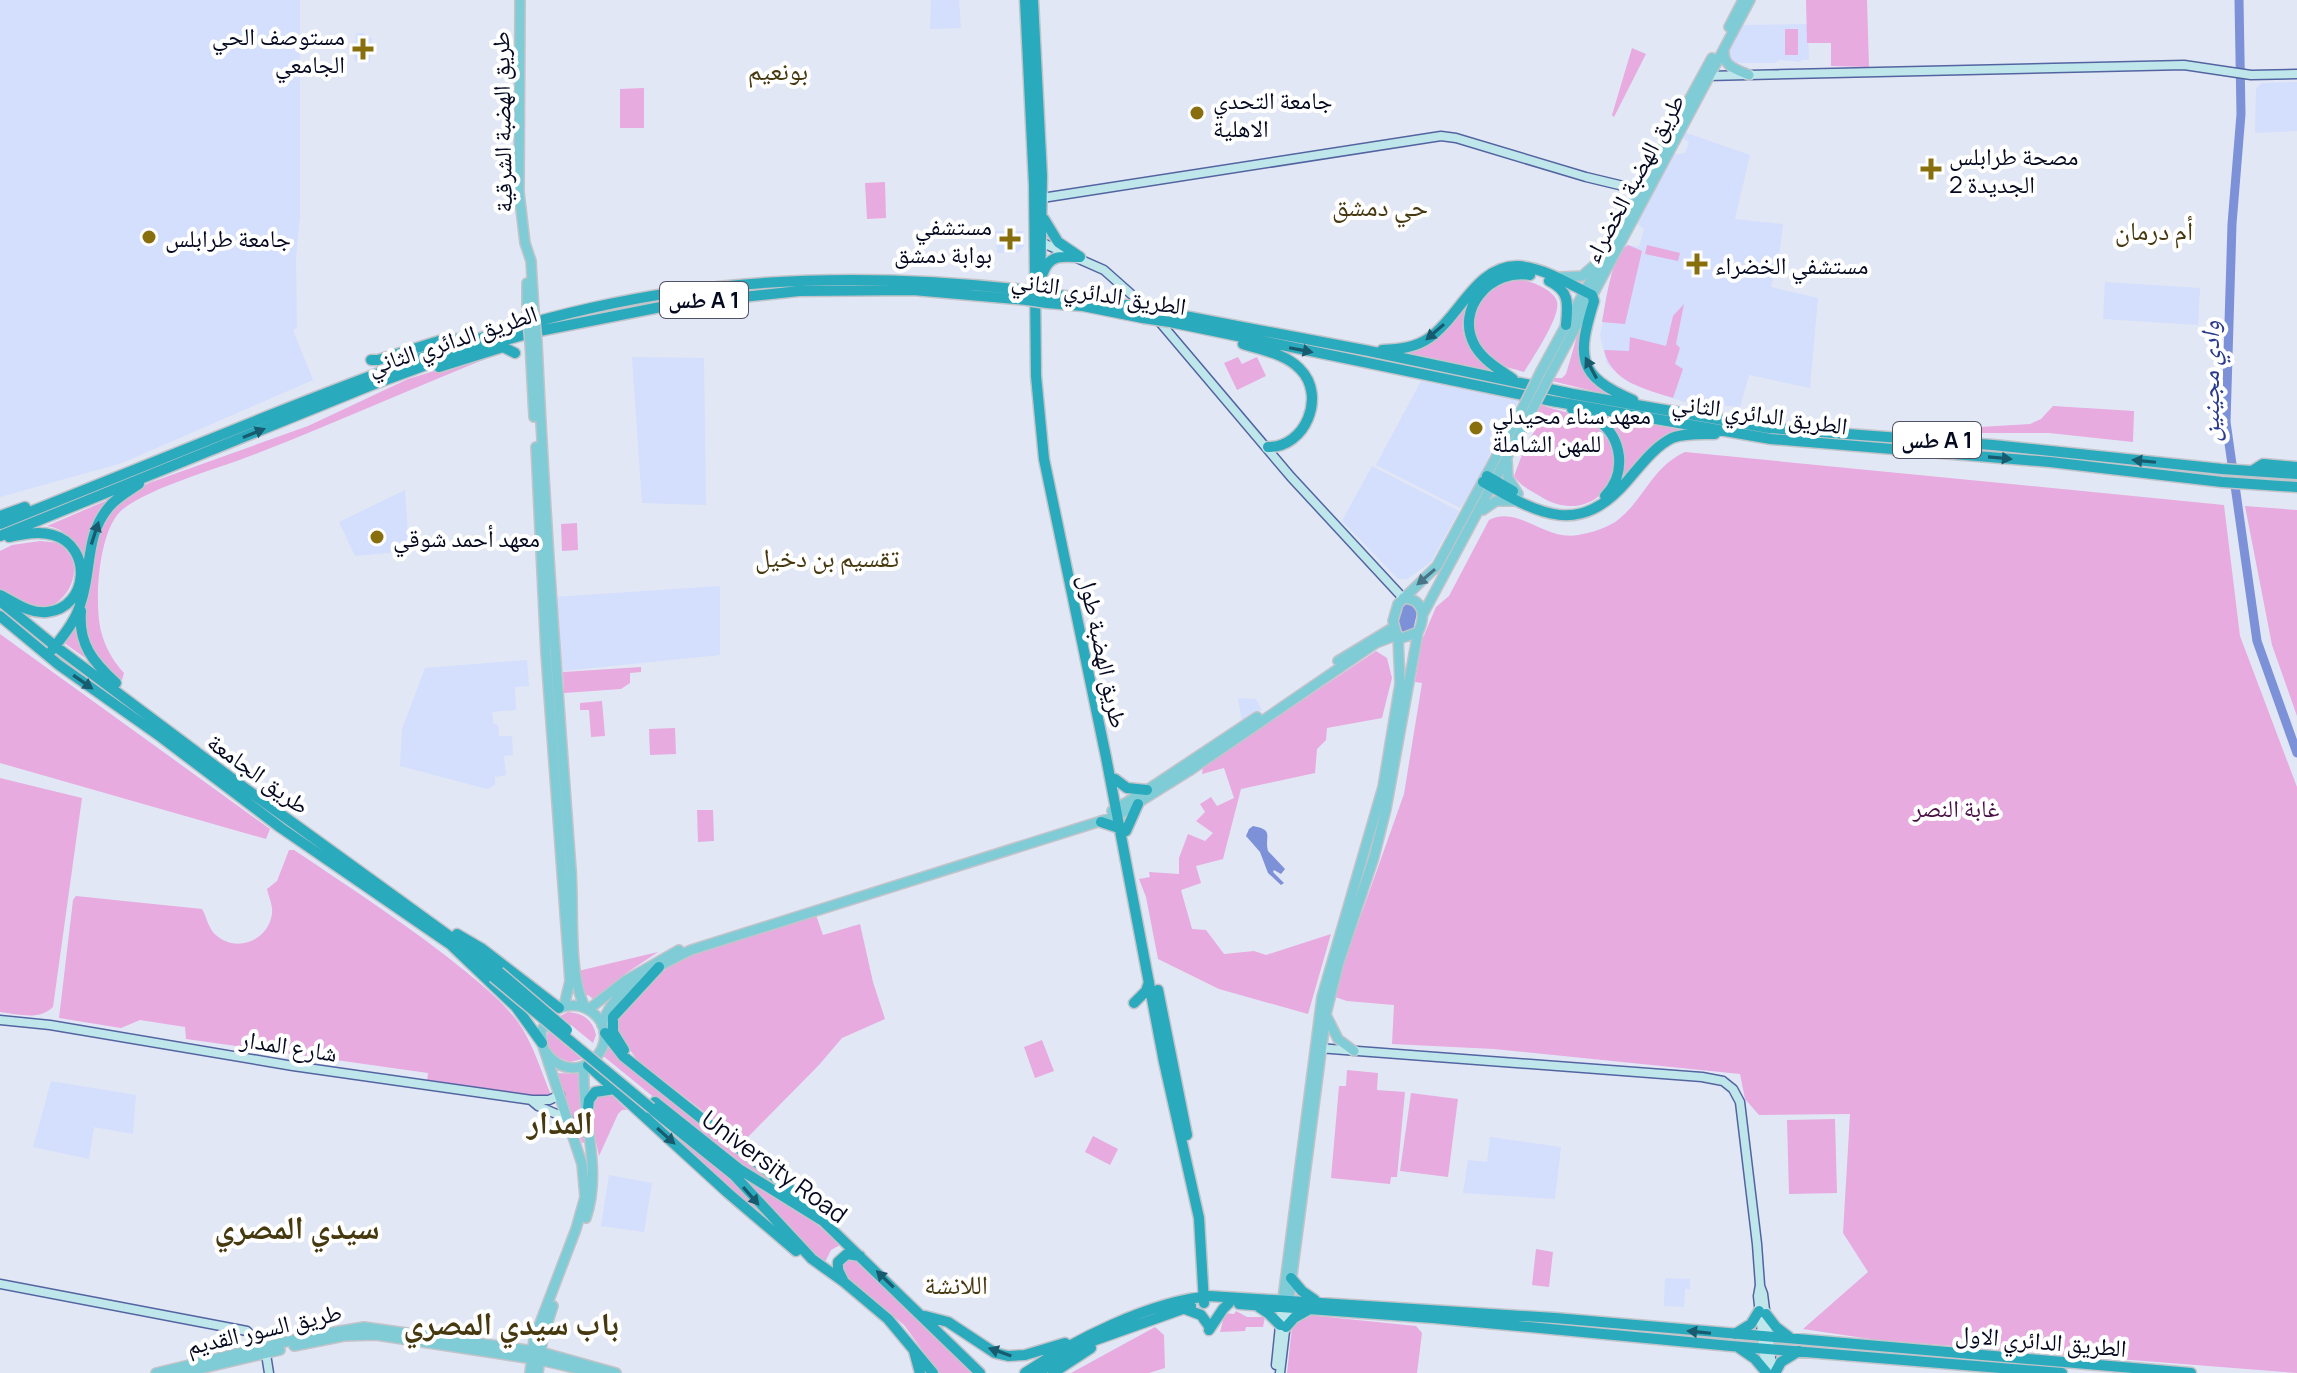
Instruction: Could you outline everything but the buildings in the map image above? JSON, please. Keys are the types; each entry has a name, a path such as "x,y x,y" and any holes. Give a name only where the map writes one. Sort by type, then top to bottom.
{"highway":[{"name":"طريق الهضبة طول","path":"1025,0 1041,279 1039,377 1047,449 1119,811"},
{"name":"طريق الهضبة طول","path":"1033,0 1042,198 1038,241 1037,386 1044,459 1203,1208 1207,1299"},
{"path":"1042,211 1051,234 1080,257"},
{"path":"1041,279 1051,259 1080,257"},
{"path":"1369,351 1411,347 1430,338 1484,279 1502,269 1522,267 1555,276 1589,293 1594,301 1583,341 1586,364 1592,375 1610,390 1653,408"},
{"path":"1518,383 1489,362 1473,341 1470,317 1481,292 1510,274 1524,274 1549,281 1566,294 1566,325"},
{"name":"الطريق الدائري الثاني","path":"0,524 405,361 471,339 593,307 675,293 749,284 885,280 1153,310 1518,383 1792,431 1993,445 2250,471"},
{"name":"الطريق الدائري الثاني","path":"0,538 168,467 391,378 481,346 609,315 705,300 799,291 883,289 1026,295 1552,401 1808,443 2050,462 2222,482 2297,487"},
{"path":"1208,330 1284,358 1303,372 1311,389 1312,407 1306,423 1286,444 1271,451"},
{"path":"371,360 439,341 471,339"},
{"path":"391,378 424,372 503,347 515,353"},
{"path":"1518,498 1548,508 1575,511 1598,502 1614,487 1620,460 1607,429 1596,419 1552,401"},
{"path":"1489,481 1560,517 1587,514 1615,496 1649,455 1673,438 1738,433"},
{"path":"2250,471 2263,464 2297,467"},
{"path":"133,702 88,652 81,632 82,600 91,540 99,520 113,502 168,467"},
{"path":"2250,471 2297,474"},
{"path":"0,516 63,494 88,489"},
{"path":"0,538 36,533 56,535 73,547 82,569 76,594 64,606 50,612 30,610 0,598"},
{"name":"طريق الجامعة","path":"0,598 52,650 59,665 306,845 496,974"},
{"path":"52,650 75,617 82,600"},
{"name":"طريق الجامعة","path":"0,616 133,702 496,974"},
{"path":"0,625 59,665"},
{"path":"1115,779 1127,788 1147,790"},
{"path":"1101,822 1123,829 1138,804"},
{"name":"طريق الهضبة طول","path":"1123,829 1164,1062 1199,1218 1207,1299"},
{"path":"422,916 481,948 562,1007"},
{"path":"450,944 516,1007 543,1047"},
{"path":"641,1070 619,1043 612,1022 618,1010 659,967"},
{"name":"University Road","path":"496,974 734,1175 812,1259 888,1319 933,1373"},
{"path":"1134,1003 1146,991 1150,980"},
{"path":"604,1029 613,1045 641,1070 823,1215 823,1221"},
{"path":"586,1066 791,1248 812,1259"},
{"path":"587,1117 589,1100 595,1092 614,1089"},
{"name":"University Road","path":"653,1105 739,1169 823,1221 980,1373"},
{"path":"844,1282 838,1262 847,1254 862,1256"},
{"path":"1291,1278 1316,1305"},
{"path":"1025,1373 1055,1357 1207,1299 1253,1305 1285,1303"},
{"path":"923,1315 948,1322 995,1353 1008,1356 1025,1355 1075,1341 1166,1306 1207,1299 1555,1318 1733,1335 1800,1351 1887,1352"},
{"path":"1183,1308 1201,1315 1209,1328 1229,1303"},
{"path":"1253,1305 1283,1326 1316,1305 1737,1347 1794,1339 1887,1352"},
{"path":"1733,1335 1746,1329 1762,1312 1780,1331 1794,1339"},
{"path":"1053,1373 1107,1336"},
{"path":"1037,1373 1075,1341"},
{"path":"1737,1347 1755,1359 1766,1372"},
{"path":"914,1349 920,1373"},
{"path":"1774,1373 1781,1362 1800,1351"},
{"name":"الطريق الدائري الاول","path":"1887,1352 2062,1373"},
{"name":"الطريق الدائري الاول","path":"1887,1352 2191,1373"}],"main road":[{"name":"طريق الهضبة الشرقية","path":"520,0 519,192 533,343"},
{"name":"طريق الهضبة الخضراء","path":"1546,373 1706,76 1743,0"},
{"name":"طريق الهضبة الخضراء","path":"1546,373 1566,325 1589,293 1640,190 1750,0"},
{"path":"1724,49 1729,66 1749,75"},
{"path":"1555,276 1571,278 1585,274 1613,241"},
{"path":"533,343 546,654 570,981 562,1007 544,1023 543,1047 568,1119 585,1186 582,1211 536,1355 538,1373"},
{"path":"533,343 577,982 587,1008 604,1029"},
{"path":"1285,1303 1318,1048 1387,788 1400,712 1423,614 1450,554 1546,373"},
{"path":"1475,519 1489,481 1507,459 1524,414"},
{"path":"1400,712 1399,653 1394,614 1402,600 1450,554 1475,519 1496,501 1518,498 1508,478 1507,459"},
{"path":"1402,600 1419,604 1423,614"},
{"path":"562,1007 587,1008 668,954 1138,804 1356,649 1396,633 1408,638 1418,632"},
{"path":"543,1047 550,1059 566,1068 586,1066 601,1052 611,1002 659,967 736,931 1101,822 1396,633"},
{"path":"1376,643 1387,644 1399,653"},
{"path":"1285,1303 1291,1278 1327,973 1370,855"},
{"path":"1326,1014 1338,1039 1354,1051"},
{"path":"530,1373 591,1201 594,1173 583,1093 586,1066"},
{"path":"575,1143 582,1146 589,1138"},
{"name":"طريق السور القديم","path":"156,1373 361,1334 536,1355 616,1373"},
{"name":"طريق السور القديم","path":"182,1373 264,1351"},
{"name":"طريق السور القديم","path":"536,1355 596,1373"},
{"path":"555,1373 575,1367"}],"street":[{"path":"1706,76 2140,65 2184,65 2254,75 2297,74"},
{"path":"1042,198 1447,136 1640,190"},
{"path":"1038,241 1104,270 1145,305 1300,487 1389,580 1402,600"},
{"name":"شارع المدار","path":"0,1020 50,1025 322,1070 532,1100 538,1106 568,1119"},
{"path":"1318,1048 1723,1081 1733,1089 1740,1102 1766,1343 1766,1372"},
{"path":"532,1100 549,1100 560,1095"},
{"path":"0,1284 247,1331 264,1351 269,1373"},
{"path":"1278,1373 1285,1303"},
{"path":"1766,1343 1774,1373"}],"shaded area":[{"name":"جامعة طرابلس","path":"0,0 300,0 300,215 296,259 297,328 293,330 313,380 122,463 0,497"},
{"path":"931,0 959,0 961,28 930,29"},
{"path":"1808,24 1809,60 1733,63 1728,54 1742,25"},
{"name":"مستوصف الحي الجامعي","path":"356,33 363,33 372,39 370,63 354,59"},
{"path":"2297,82 2297,131 2255,133 2256,88 2262,83"},
{"name":"مستشفي الخضراء","path":"1684,132 1750,155 1735,219 1783,224 1777,274 1771,287 1818,298 1810,388 1749,375 1740,407 1684,402 1630,383 1607,364 1600,335 1612,273 1622,249 1628,245 1639,247 1644,229 1636,223 1672,155 1685,153 1689,142 1684,139"},
{"name":"مستشفي بوابة دمشق","path":"995,231 1023,231 1024,246 1018,253 997,253"},
{"path":"2105,282 2200,288 2198,325 2103,319"},
{"path":"632,357 704,358 706,505 642,503"},
{"path":"1421,381 1519,400 1474,490 1460,508 1376,465"},
{"path":"1372,466 1459,511 1431,562 1407,579 1398,579 1342,521"},
{"name":"معهد أحمد شوقي","path":"405,490 409,551 355,556 339,522"},
{"path":"720,586 720,655 563,671 554,597"},
{"path":"527,660 529,686 515,687 516,710 492,712 499,736 512,736 513,755 504,756 506,775 495,777 495,785 487,789 400,766 402,729 425,668"},
{"path":"1238,698 1256,699 1262,710 1242,722"},
{"path":"51,1081 136,1095 133,1134 94,1127 89,1159 33,1147"},
{"path":"1490,1137 1561,1147 1555,1199 1463,1193 1468,1160 1487,1162"},
{"path":"609,1175 652,1183 644,1232 601,1226"},
{"path":"1665,1278 1690,1279 1690,1289 1685,1289 1684,1307 1664,1306"}],"green space":[{"path":"1806,0 1867,0 1869,67 1831,66 1831,43 1807,43"},
{"path":"1785,29 1798,29 1798,55 1785,55"},
{"path":"1632,48 1646,54 1614,117 1612,115"},
{"path":"644,88 644,128 620,128 620,89"},
{"path":"885,182 886,218 867,219 865,183"},
{"path":"1628,245 1642,251 1625,324 1602,322 1613,268"},
{"path":"1647,245 1680,253 1678,261 1645,254"},
{"path":"1513,279 1540,286 1557,302 1555,317 1524,372 1501,365 1486,354 1474,326 1483,297 1492,287"},
{"path":"1470,297 1463,331 1476,355 1494,372 1400,354 1425,346"},
{"path":"1684,304 1676,344 1680,348 1675,364 1683,369 1673,398 1631,383 1614,370 1604,350 1629,351 1630,337 1666,346 1673,316"},
{"path":"1580,326 1584,365 1593,381 1609,395 1552,381 1566,374"},
{"path":"506,351 289,441 169,485 123,509 108,532 98,585 103,637 110,654 124,673 122,680 111,677 86,644 83,622 89,575 103,516 149,483 308,426 408,379"},
{"path":"1238,357 1242,364 1257,357 1266,376 1237,390 1224,363"},
{"path":"1541,405 1588,421 1604,435 1612,452 1613,469 1608,484 1598,497 1583,505 1564,506 1543,498 1514,476 1526,444 1542,420 1538,410"},
{"path":"2053,406 2134,411 2133,442 2049,433 1947,433 1947,429 2030,424 2041,419"},
{"path":"1589,411 1687,431 1664,438 1612,494 1619,450"},
{"name":"غابة النصر","path":"1685,452 2224,505 2240,636 2297,787 2297,1373 1877,1340 1803,1329 1868,1272 1843,1233 1850,1114 1759,1115 1745,1099 1740,1074 1494,1049 1392,1044 1394,1005 1335,997 1345,960 1404,794 1422,683 1415,682 1422,640 1436,607 1449,596 1489,520 1511,517 1566,535 1600,529 1611,525 1628,511 1656,474"},
{"path":"117,496 90,537 83,561 70,538 60,530 47,526"},
{"path":"2245,506 2297,510 2297,716 2272,645"},
{"path":"577,523 578,550 562,551 561,524"},
{"path":"40,541 61,543 71,557 74,575 63,597 50,606 36,607 0,589 0,551 12,545"},
{"path":"78,617 79,641 88,660 63,642"},
{"path":"0,634 270,829 266,839 0,763"},
{"path":"1376,651 1387,658 1392,678 1382,718 1327,728 1326,740 1317,749 1315,773 1241,789 1223,859 1196,866 1201,883 1181,890 1192,929 1206,930 1224,954 1254,951 1266,955 1331,934 1308,1014 1219,989 1158,959 1146,897 1139,879 1150,877 1149,872 1179,874 1179,858 1188,834 1205,841 1213,833 1196,821 1205,812 1200,804 1211,797 1217,806 1234,798 1224,768 1202,774 1203,767"},
{"path":"641,667 641,672 630,673 630,683 621,689 564,693 563,672"},
{"path":"602,701 605,736 591,737 589,710 580,710 580,703"},
{"path":"675,728 676,754 650,755 649,729"},
{"path":"0,778 82,798 53,1007 35,1015 0,1012"},
{"path":"697,810 713,810 714,841 698,842"},
{"path":"289,850 294,850 402,924 493,995 523,1030 551,1095 548,1098 427,1082 428,1073 186,1039 185,1027 140,1020 121,1028 59,1018 73,900 76,896 202,909 217,936 225,941 243,943 258,937 269,923 272,911 267,889 277,881"},
{"path":"816,915 823,935 860,924 885,1019 842,1038 743,1142 637,1060 616,1030 618,1016 651,981 679,959"},
{"path":"658,952 622,976 598,998 583,997 578,971"},
{"path":"568,1012 590,1021 596,1035 593,1043 560,1016"},
{"path":"548,1031 582,1059 570,1062 555,1054 549,1047"},
{"path":"1042,1040 1054,1071 1035,1078 1024,1047"},
{"path":"607,1046 808,1205 738,1166 602,1055"},
{"path":"596,1065 730,1175 783,1234 772,1229"},
{"path":"1347,1070 1378,1073 1377,1090 1405,1092 1397,1177 1391,1177 1390,1184 1331,1178 1339,1086 1346,1086"},
{"path":"555,1073 581,1074 579,1090 585,1142 582,1143"},
{"path":"607,1090 627,1110 618,1114 599,1156 589,1109 590,1098"},
{"path":"1411,1093 1458,1099 1448,1177 1400,1171"},
{"path":"1835,1119 1837,1193 1789,1194 1787,1120"},
{"path":"1093,1136 1118,1149 1110,1165 1085,1152"},
{"path":"742,1178 812,1220 840,1245 831,1250 825,1262 788,1230"},
{"path":"1536,1249 1553,1252 1549,1287 1532,1285"},
{"path":"852,1258 972,1373 939,1373 904,1325 843,1275 841,1264"},
{"path":"1236,1311 1247,1317 1265,1317 1263,1327 1220,1332 1225,1313 1234,1314"},
{"path":"1308,1315 1416,1326 1422,1333 1417,1373 1287,1373 1292,1327 1295,1321"},
{"path":"1155,1327 1164,1335 1165,1368 1149,1373 1071,1373"}],"water":[{"path":"1404,602 1413,602 1418,609 1413,630 1405,633 1397,623"},
{"path":"1253,826 1264,829 1268,851 1285,869 1281,874 1273,872 1284,883 1281,885 1268,873 1260,852 1246,836"}],"waterway":[{"name":"وادي مجينين","path":"2239,0 2241,114 2232,224 2226,422 2257,641 2297,753"}],"place":[{"name":"مستوصف الحي الجامعي","path":"363,49"},
{"name":"جامعة التحدي الاهلية","path":"1197,113"},
{"name":"مصحة طرابلس الجديدة 2","path":"1931,169"},
{"name":"جامعة طرابلس","path":"149,237"},
{"name":"مستشفي بوابة دمشق","path":"1010,239"},
{"name":"مستشفي الخضراء","path":"1697,264"},
{"name":"معهد سناء محيدلي للمهن الشاملة","path":"1476,428"},
{"name":"معهد أحمد شوقي","path":"377,537"}],"district":[{"name":"بونعيم","path":"778,70"},
{"name":"حي دمشق","path":"1380,206"},
{"name":"أم درمان","path":"2154,230"},
{"name":"تقسيم بن دخيل","path":"827,557"},
{"name":"المدار","path":"560,1122"},
{"name":"سيدي المصري","path":"297,1227"},
{"name":"اللانشة","path":"956,1284"},
{"name":"باب سيدي المصري","path":"511,1323"}]}
